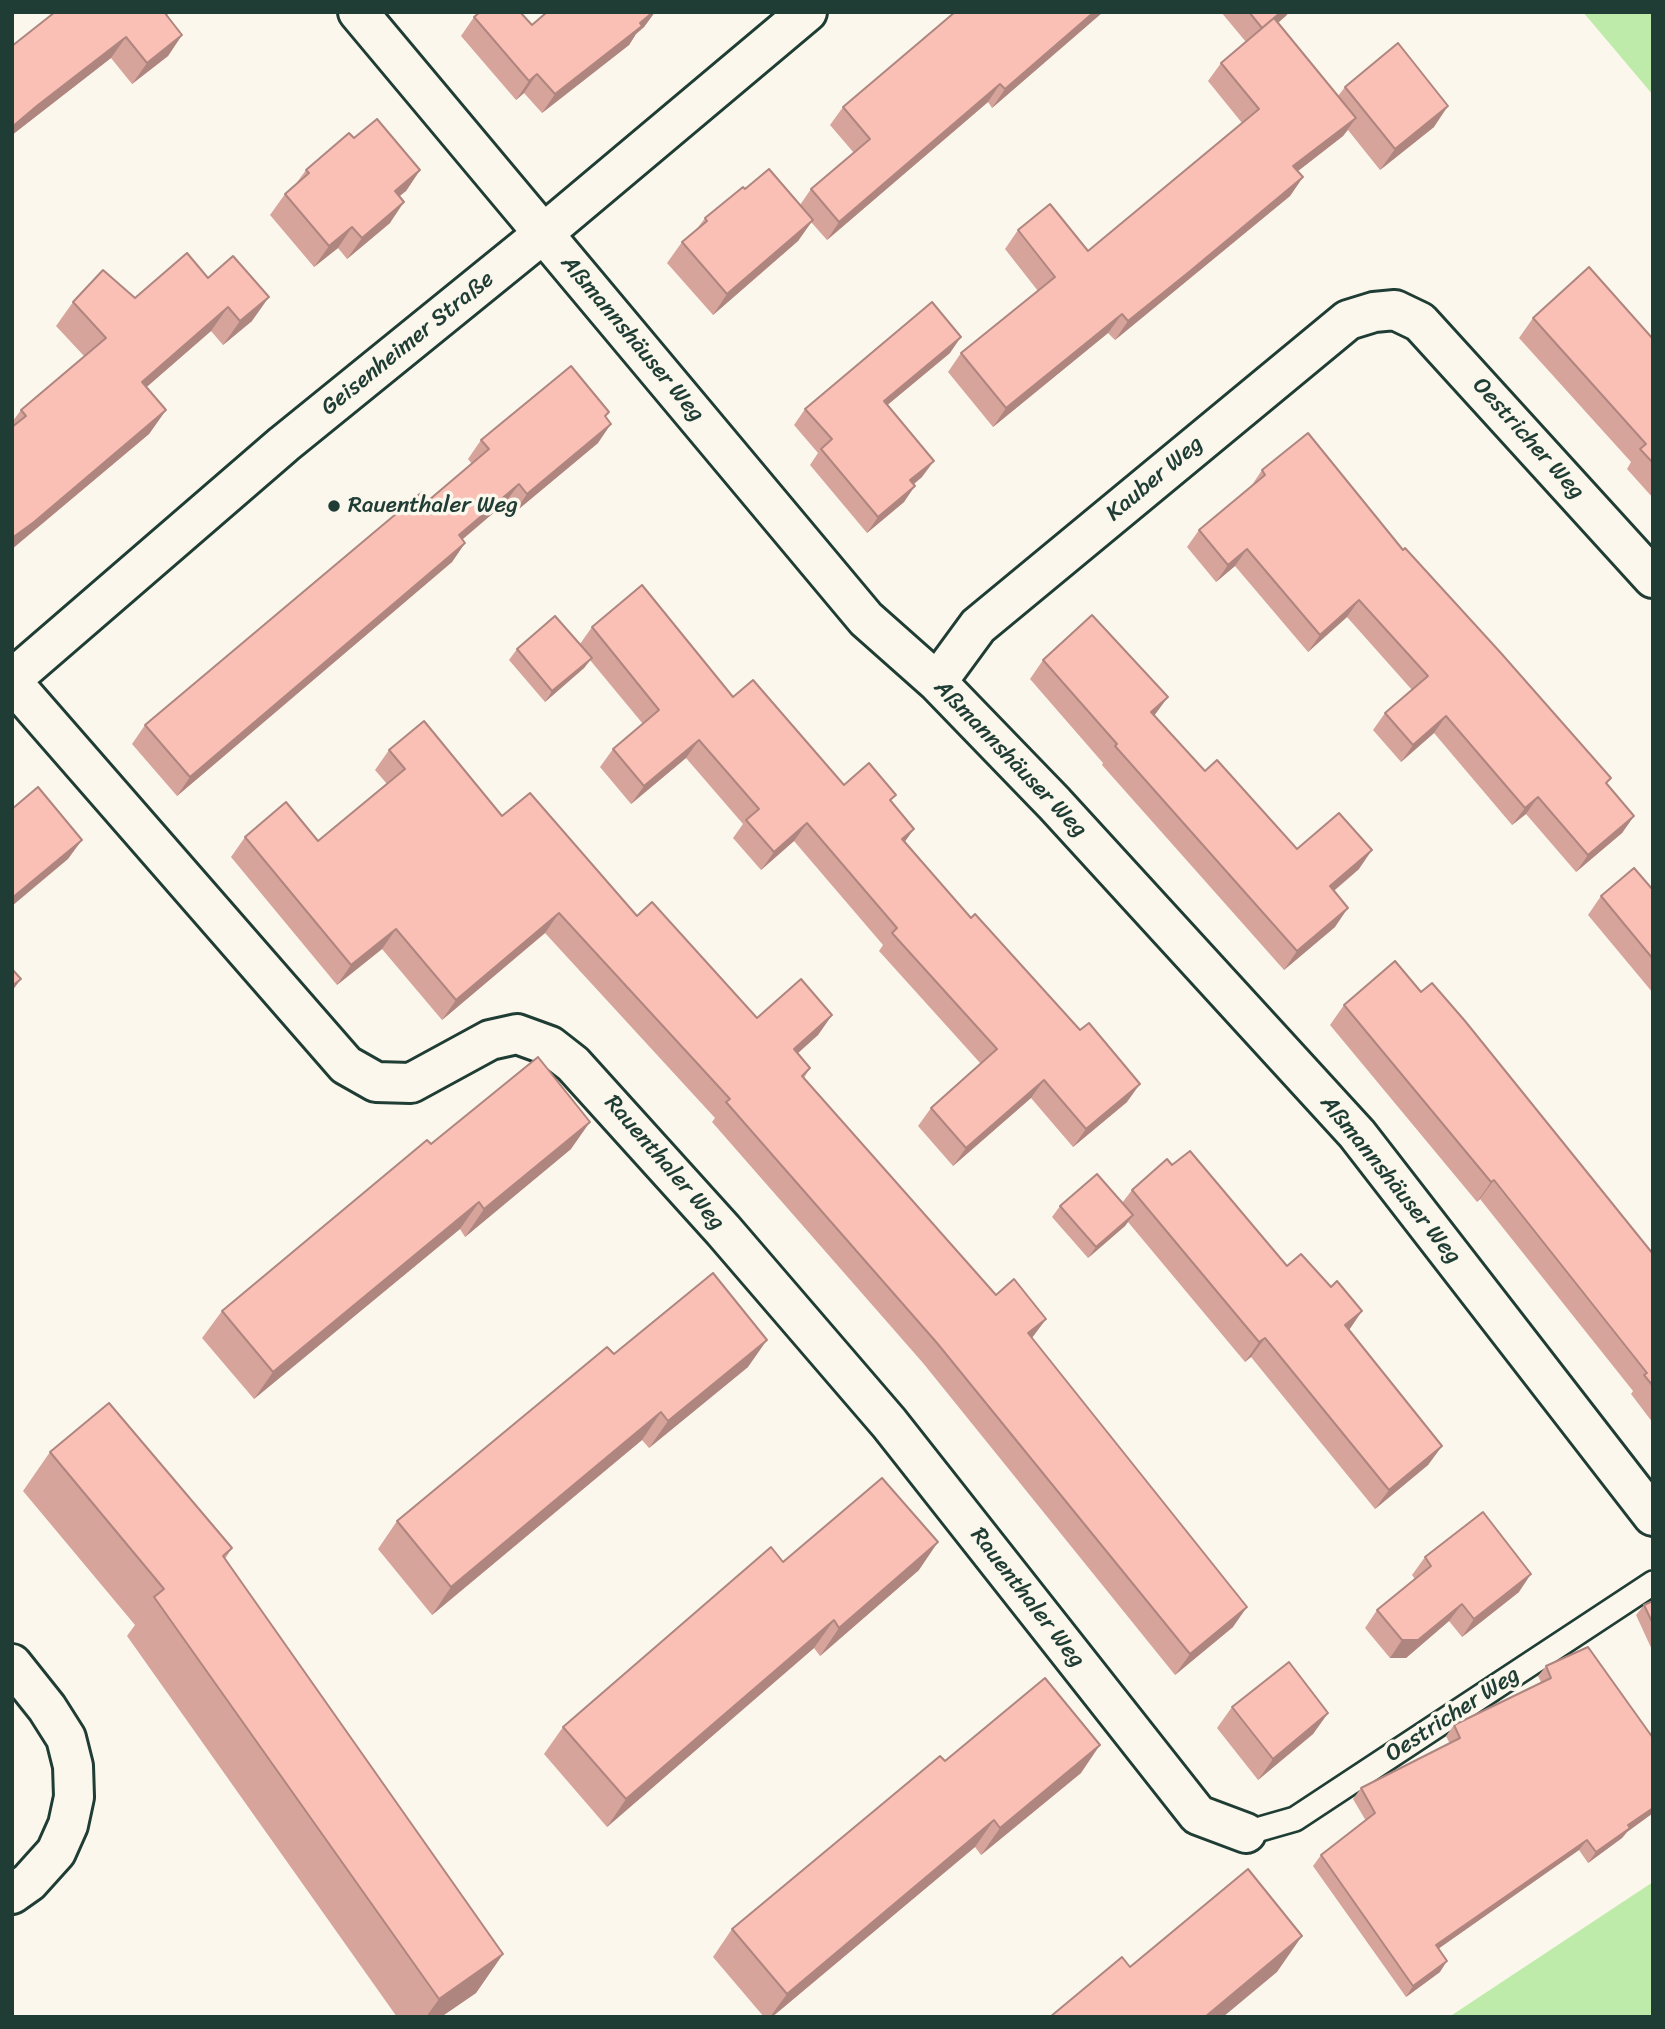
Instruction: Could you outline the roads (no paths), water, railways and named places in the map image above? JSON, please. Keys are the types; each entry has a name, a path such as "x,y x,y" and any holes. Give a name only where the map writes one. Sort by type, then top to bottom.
{"street":[{"name":"Aßmannshäuser Weg","path":"358,12 866,619 937,681 1063,813 1357,1134 1653,1516"},
{"name":"Geisenheimer Straße","path":"12,680 284,444 544,233 807,12"},
{"name":"Kauber Weg","path":"937,681 978,626 1348,320 1374,312 1395,310"},
{"name":"Oestricher Weg","path":"1395,310 1420,322 1441,342 1653,578"},
{"name":"Rauenthaler Weg","path":"12,680 346,1065 376,1082 411,1083 490,1040 517,1034 550,1046 573,1064 723,1230 889,1423 1198,1815 1246,1833"},
{"path":"12,1664 47,1708 66,1738 73,1766 74,1797 68,1825 56,1852 29,1882 12,1894"}],"lane":[{"name":"Oestricher Weg","path":"1246,1833 1295,1819 1653,1583"}],"place":[{"name":"Rauenthaler Weg","path":"334,506"}]}
